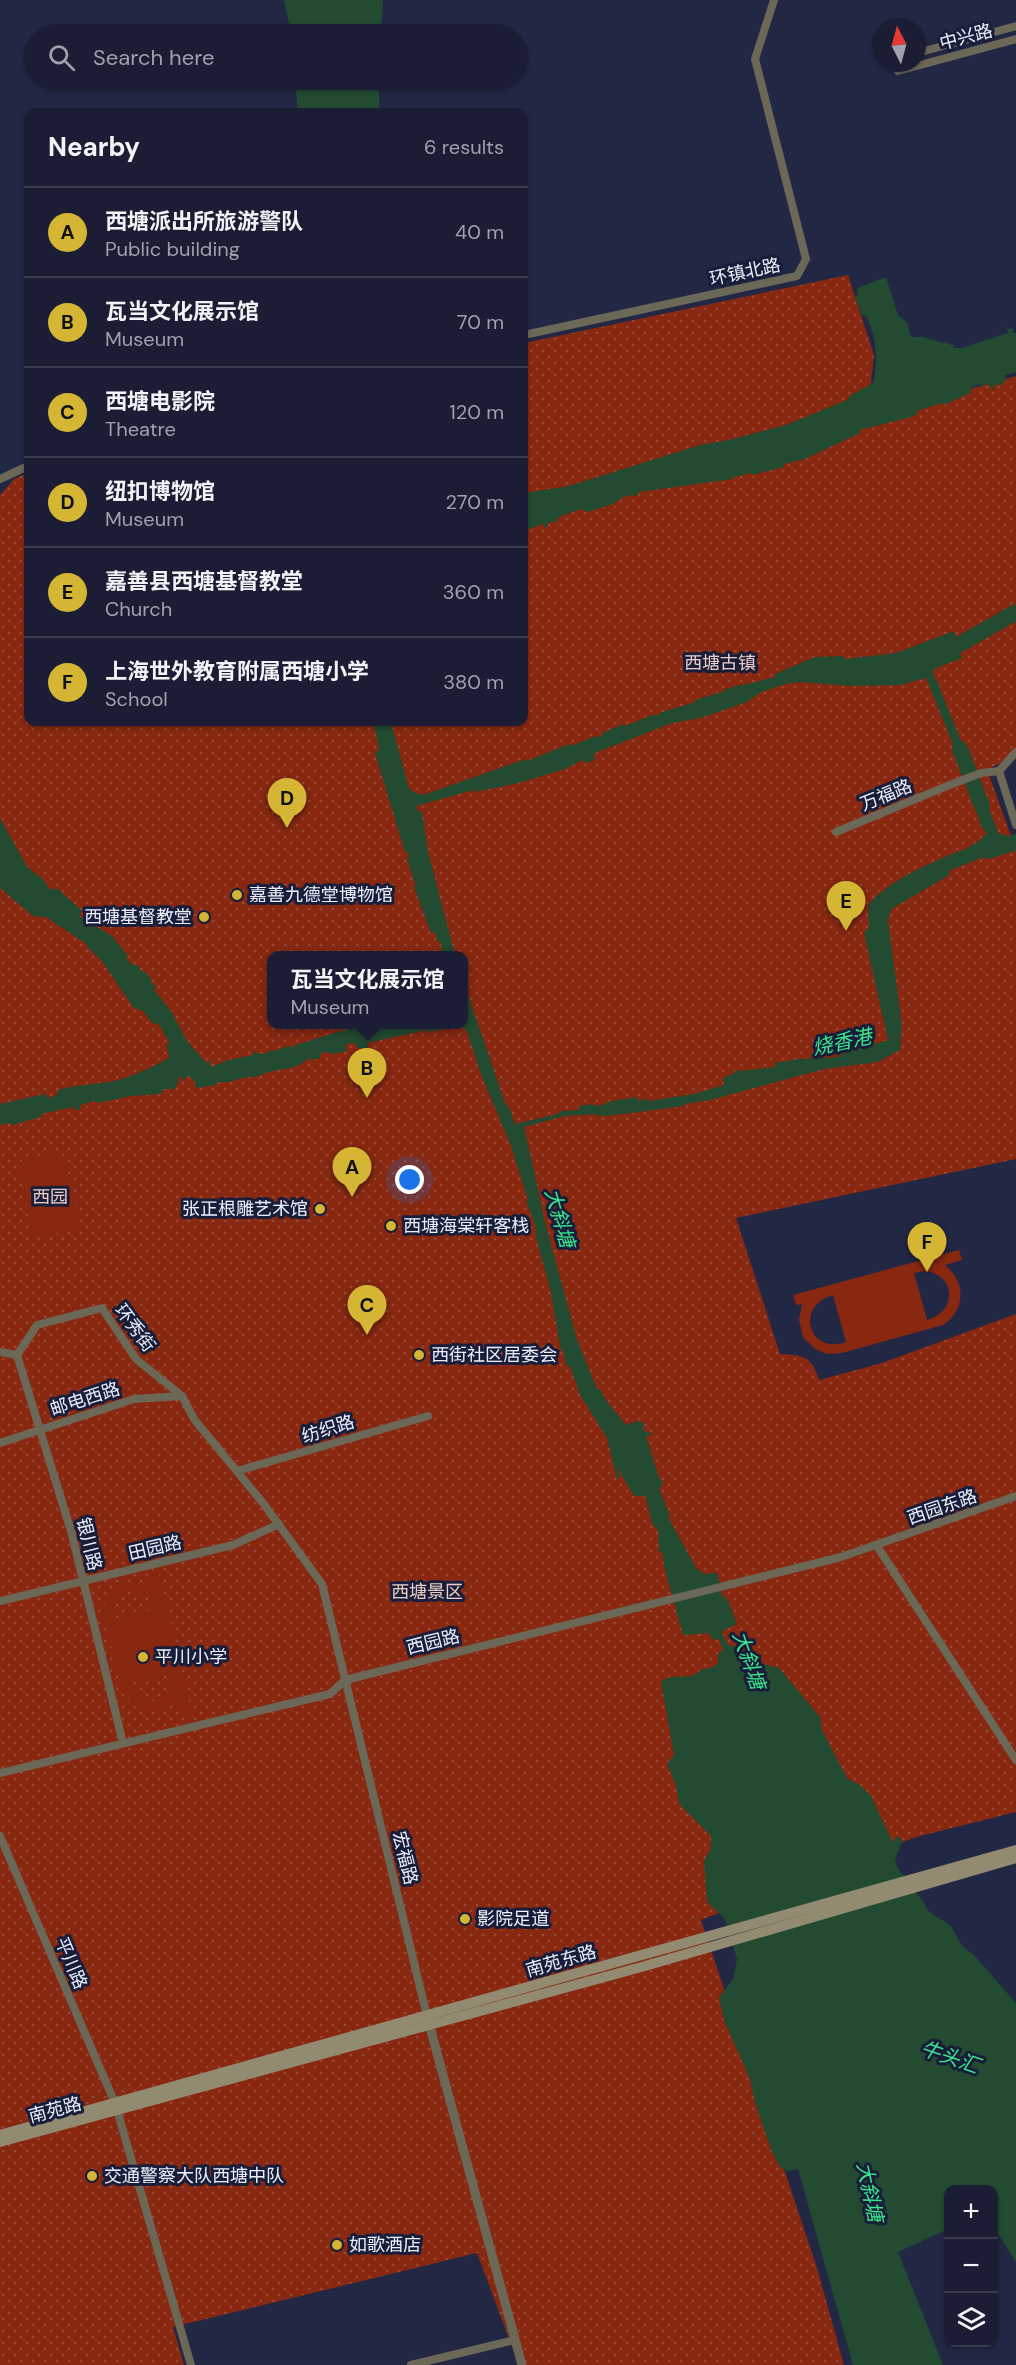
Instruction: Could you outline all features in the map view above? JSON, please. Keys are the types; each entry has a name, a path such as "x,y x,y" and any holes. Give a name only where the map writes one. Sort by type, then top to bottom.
{"main road":[{"name":"南苑东路","path":"117,2106 643,1961 1013,1855"},
{"name":"南苑路","path":"0,2135 117,2106"},
{"name":"南苑路","path":"0,2142 117,2106"}],"street":[{"name":"环镇北路","path":"528,334 796,276 806,259 755,59 774,0"},
{"name":"中兴路","path":"926,51 1016,26"},
{"name":"中兴路","path":"926,63 1016,39"},
{"path":"0,479 24,468"},
{"path":"1016,752 999,771 1016,825"},
{"name":"万福路","path":"836,832 981,773 999,771"},
{"name":"环秀街","path":"17,1355 37,1325 102,1308 136,1359 182,1396"},
{"path":"0,1352 17,1355"},
{"name":"银川路","path":"17,1355 41,1429 83,1581 123,1743"},
{"name":"邮电西路","path":"0,1443 134,1399 182,1396"},
{"name":"宏福路","path":"182,1396 194,1419 279,1524 322,1584 428,2020 522,2365"},
{"name":"纺织路","path":"237,1471 428,1416"},
{"name":"西园东路","path":"877,1545 1016,1496"},
{"name":"田园路","path":"0,1601 233,1545 279,1524"},
{"path":"877,1545 1016,1760"},
{"name":"西园路","path":"0,1773 330,1694 345,1680 841,1557 877,1545"},
{"name":"平川路","path":"0,1836 117,2106 191,2365"},
{"path":"411,2365 515,2340"}],"green space":[{"name":"西塘景区","path":"848,275 874,355 871,382 878,415 1016,376 1016,757 987,769 1016,850 1016,1159 736,1218 780,1354 795,1355 806,1359 813,1366 819,1380 882,1363 1016,1314 1016,1812 916,1837 701,1920 817,2268 844,2365 519,2365 477,2253 173,2327 184,2365 0,2365 0,495 14,479 24,475 24,726 528,726 528,342"},
{"name":"西园","path":"61,1151 75,1199 79,1228 33,1238 22,1179 15,1163"},
{"path":"959,1250 962,1260 945,1265 957,1279 960,1288 959,1304 951,1319 943,1325 842,1353 827,1354 815,1349 803,1337 799,1320 802,1304 796,1305 793,1295","holes":["925,1271 943,1279 948,1286 949,1294 944,1310 927,1320 914,1273","833,1295 846,1342 833,1344 823,1342 815,1336 810,1318 813,1309 821,1301"]},
{"path":"159,1573 192,1713 179,1717 174,1699 160,1709 144,1710 137,1708 125,1697 104,1618 104,1607 108,1596 119,1586 133,1582 147,1586 146,1576","holes":["133,1591 147,1596 154,1609 114,1619 117,1600 123,1594","169,1674 169,1689 159,1700 140,1699 134,1693 130,1683"]}],"water":[{"path":"284,0 383,0 382,24 289,24"},
{"path":"296,90 379,90 379,108 298,108"},
{"path":"886,277 898,315 907,323 911,337 924,337 942,343 946,342 953,344 954,348 962,348 1008,333 1006,323 1008,329 1012,328 1016,333 1016,372 1005,375 1006,381 1001,387 1000,384 993,386 995,390 990,388 988,383 981,387 980,384 970,388 971,393 943,405 941,403 917,411 917,414 911,417 860,430 860,433 805,459 784,464 784,467 733,479 639,492 637,496 621,498 613,504 588,512 581,509 561,516 556,520 557,522 549,522 546,529 543,524 528,530 528,492 569,486 700,445 786,425 847,400 851,395 873,383 876,366 874,340 866,316 862,315 855,297 858,295 857,288"},
{"path":"954,631 962,658 934,669 933,675 971,766 963,769 926,678 900,685 852,686 800,682 761,692 747,702 700,718 672,723 597,752 593,756 595,760 585,763 583,760 565,769 515,784 474,792 473,790 416,806 417,810 422,812 428,852 454,951 442,951 435,932 431,933 414,887 416,886 407,859 409,858 405,852 375,753 379,749 374,726 392,726 409,789 418,794 426,794 526,759 527,761 569,744 571,746 593,737 602,736 602,733 624,724 625,726 652,715 659,715 659,713 725,691 725,689 775,677 775,674 815,657 843,656 845,659 896,653"},
{"path":"978,783 999,834 1006,835 1010,847 943,873 945,878 927,887 921,879 900,890 896,895 888,920 902,1026 900,1042 903,1045 900,1045 900,1050 878,1062 824,1069 684,1106 597,1116 597,1114 564,1116 524,1127 546,1226 577,1340 597,1389 600,1389 612,1408 626,1425 637,1421 644,1423 643,1430 654,1435 646,1436 659,1478 663,1482 659,1489 670,1516 668,1517 696,1568 704,1574 716,1573 718,1575 722,1596 727,1598 737,1624 722,1633 728,1645 735,1646 742,1656 752,1661 779,1668 820,1717 822,1730 848,1779 860,1785 871,1796 893,1843 896,1836 903,1840 895,1859 897,1867 929,1911 951,1927 960,1943 972,1953 1016,2003 1016,2262 998,2233 998,2185 944,2185 944,2231 898,2252 943,2365 853,2365 798,2169 787,2171 780,2167 772,2152 755,2103 750,2079 724,2020 719,1997 733,1979 737,1959 725,1919 707,1902 704,1861 711,1848 711,1836 680,1805 675,1783 667,1764 674,1755 661,1681 671,1677 692,1676 703,1669 711,1668 718,1663 718,1654 723,1650 719,1639 714,1640 708,1633 683,1635 664,1566 663,1553 659,1552 658,1530 653,1525 645,1496 634,1496 617,1467 620,1478 617,1479 607,1438 580,1395 570,1366 567,1367 563,1351 561,1351 550,1288 536,1238 536,1229 526,1200 528,1200 511,1146 464,1029 468,1029 468,994 505,1103 510,1109 515,1124 558,1114 561,1111 579,1110 579,1106 593,1104 595,1106 637,1097 638,1101 648,1099 649,1101 694,1094 724,1085 723,1078 735,1073 735,1070 775,1067 775,1063 799,1059 838,1057 842,1053 844,1055 847,1049 850,1051 888,1040 864,933 869,927 868,905 900,879 982,838 987,833 982,828 968,787"},
{"path":"0,818 27,867 44,880 49,889 58,889 82,911 79,916 112,936 128,956 126,958 130,963 140,967 140,971 143,970 152,980 151,982 156,987 154,990 171,1011 187,1041 206,1063 209,1060 211,1067 228,1060 253,1055 253,1052 263,1054 351,1029 448,1029 427,1032 427,1030 367,1043 368,1048 357,1048 356,1044 350,1043 345,1045 347,1051 332,1054 321,1053 320,1058 312,1060 309,1058 296,1066 255,1077 217,1082 216,1085 196,1088 194,1080 188,1076 184,1080 180,1076 175,1089 164,1089 161,1094 131,1096 97,1103 94,1101 80,1105 80,1110 75,1110 73,1107 41,1114 41,1117 12,1125 8,1123 0,1125 0,1104 45,1094 49,1098 57,1095 58,1090 109,1082 133,1075 169,1058 167,1044 169,1042 158,1023 153,1024 143,1011 134,1008 101,960 87,947 88,945 46,917 33,916 0,888"}],"waterway":[{"path":"941,655 1016,612"},
{"path":"960,749 982,806"},
{"name":"烧香港","path":"988,851 1016,842"},
{"name":"烧香港","path":"882,911 882,905 942,870"}],"place":[{"name":"纽扣博物馆","path":"287,828"},
{"name":"嘉善九德堂博物馆","path":"237,895"},
{"name":"西塘基督教堂","path":"204,917"},
{"name":"嘉善县西塘基督教堂","path":"846,931"},
{"name":"瓦当文化展示馆","path":"367,1098"},
{"name":"西塘派出所旅游警队","path":"352,1197"},
{"name":"张正根雕艺术馆","path":"320,1209"},
{"name":"西塘海棠轩客栈","path":"391,1226"},
{"name":"上海世外教育附属西塘小学","path":"927,1272"},
{"name":"西塘电影院","path":"367,1335"},
{"name":"西街社区居委会","path":"419,1355"},
{"name":"平川小学","path":"143,1657"},
{"name":"影院足道","path":"465,1919"},
{"name":"交通警察大队西塘中队","path":"92,2176"},
{"name":"如歌酒店","path":"337,2245"}],"park label":[{"name":"西塘古镇","path":"720,663"}],"water label":[{"name":"大斜塘","path":"560,1218"},
{"name":"大斜塘","path":"749,1660"},
{"name":"牛头汇","path":"950,2057"},
{"name":"大斜塘","path":"870,2192"}]}
